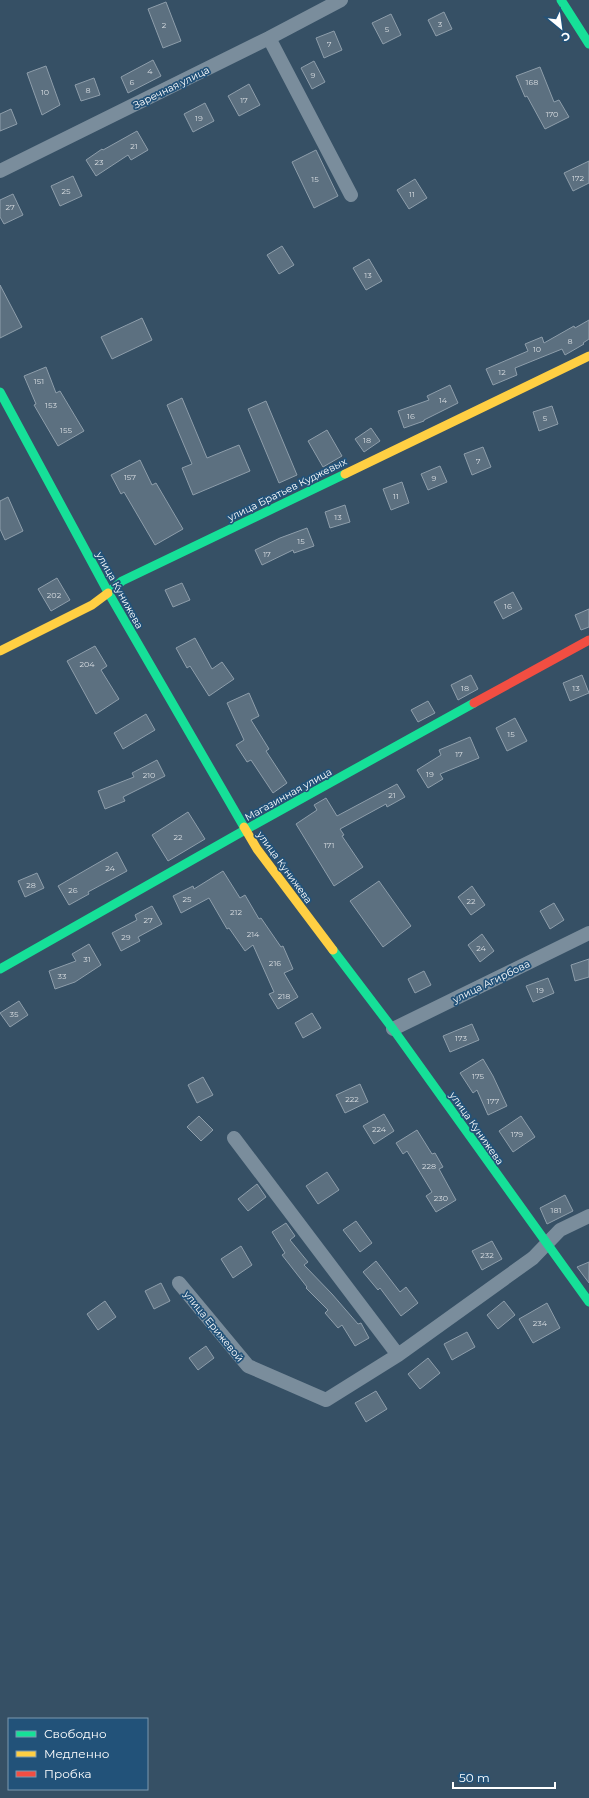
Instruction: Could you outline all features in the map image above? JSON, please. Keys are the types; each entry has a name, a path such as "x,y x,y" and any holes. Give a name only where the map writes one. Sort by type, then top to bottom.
{"main road":[{"path":"561,0 589,44"},
{"name":"улица Братьев Куджевых","path":"0,651 92,605 122,581 589,356"},
{"name":"улица Кунижева","path":"0,392 108,592 257,849 393,1029 545,1244 589,1302"},
{"name":"Магазинная улица","path":"0,969 245,830 589,640"}],"street":[{"name":"Заречная улица","path":"0,171 269,38 341,0"},
{"path":"269,38 352,194"},
{"name":"улица Агирбова","path":"393,1029 589,932"},
{"path":"234,1138 398,1355"},
{"name":"улица Ерижевой","path":"179,1283 248,1366 326,1400 398,1355 533,1258 560,1230 589,1216"}],"building":[{"path":"166,2 181,41 163,48 148,9"},
{"path":"444,12 452,29 436,36 428,20"},
{"path":"391,14 401,35 383,44 372,23"},
{"path":"334,31 342,50 324,58 316,38"},
{"path":"153,60 161,76 128,93 121,77"},
{"path":"314,61 325,82 312,89 301,68"},
{"path":"46,66 60,105 42,115 27,73"},
{"path":"540,67 554,102 559,100 569,117 545,129 527,96 525,97 516,76"},
{"path":"94,78 100,95 81,101 75,85"},
{"path":"249,84 260,105 239,116 228,96"},
{"path":"205,103 214,121 193,132 184,114"},
{"path":"11,109 17,124 0,131 0,114"},
{"path":"137,131 148,150 131,160 128,155 96,176 86,160 102,149 103,150"},
{"path":"316,150 338,196 314,208 292,162"},
{"path":"589,161 589,183 573,191 564,173"},
{"path":"73,176 82,196 60,206 51,186"},
{"path":"415,179 427,198 409,209 397,190"},
{"path":"13,194 23,215 4,224 0,217 0,200"},
{"path":"282,246 294,265 279,274 267,255"},
{"path":"369,259 382,281 366,290 353,268"},
{"path":"0,285 22,327 0,338"},
{"path":"142,318 152,340 112,359 101,337"},
{"path":"589,320 589,339 583,343 584,344 565,355 562,349 515,368 517,375 493,385 486,369 528,351 525,344 542,337 544,343 574,326 575,328"},
{"path":"46,367 56,393 60,391 84,431 58,446 34,405 36,404 24,376"},
{"path":"450,385 458,403 424,421 404,428 398,411 429,400 427,396"},
{"path":"182,398 207,458 239,445 250,471 193,495 182,468 192,464 167,405"},
{"path":"266,401 297,475 279,483 248,409"},
{"path":"552,406 558,424 539,431 533,412"},
{"path":"371,428 380,441 364,452 355,439"},
{"path":"327,430 342,456 323,467 308,441"},
{"path":"483,447 491,467 472,475 464,454"},
{"path":"140,460 152,485 156,483 183,529 155,545 124,492 121,494 111,475"},
{"path":"440,466 447,482 428,490 421,474"},
{"path":"402,482 409,503 391,510 383,489"},
{"path":"8,497 23,531 5,540 0,529 0,501"},
{"path":"345,505 350,522 330,528 325,512"},
{"path":"307,528 314,546 294,553 293,550 262,565 255,550 280,538"},
{"path":"57,578 70,600 51,611 38,589"},
{"path":"182,583 190,600 173,607 165,590"},
{"path":"513,592 522,609 503,619 494,602"},
{"path":"589,609 589,627 581,630 575,615"},
{"path":"195,638 212,669 222,662 234,679 209,696 190,666 187,668 176,648"},
{"path":"95,646 107,666 101,670 119,699 96,714 67,661"},
{"path":"471,675 478,689 458,700 451,685"},
{"path":"582,675 589,693 570,701 563,683"},
{"path":"249,693 259,716 251,720 269,749 266,751 287,783 273,793 251,760 247,762 236,745 244,740 227,703"},
{"path":"428,701 435,713 418,722 411,710"},
{"path":"146,714 155,730 123,749 114,733"},
{"path":"515,718 527,741 507,751 496,728"},
{"path":"470,737 479,758 440,774 443,779 428,788 417,770 441,755 439,750"},
{"path":"157,760 165,776 123,797 125,801 105,809 98,791 134,777 132,773"},
{"path":"397,784 405,797 387,807 386,804 340,829 344,835 342,836 363,867 334,886 296,824 317,810 314,805 326,798 337,816"},
{"path":"188,812 205,839 168,861 152,835"},
{"path":"117,852 127,871 88,892 89,894 69,905 58,886"},
{"path":"223,871 240,898 245,895 259,919 261,918 281,947 283,946 293,969 284,973 298,997 278,1009 269,994 274,992 253,945 245,951 229,928 227,929 209,898 181,913 173,896 193,886 194,889"},
{"path":"37,873 44,888 25,897 18,881"},
{"path":"379,881 411,926 383,947 350,901"},
{"path":"472,886 485,905 471,915 458,897"},
{"path":"554,903 564,920 550,929 540,911"},
{"path":"152,906 162,924 138,937 140,941 121,951 112,933 137,920 135,915"},
{"path":"482,934 494,951 480,962 468,945"},
{"path":"89,944 101,965 75,982 55,989 49,971 76,961 72,954"},
{"path":"589,959 589,977 575,981 571,965"},
{"path":"424,971 431,985 415,993 408,979"},
{"path":"548,978 554,993 533,1002 526,986"},
{"path":"19,1001 28,1015 10,1027 0,1013"},
{"path":"312,1013 321,1028 303,1038 295,1023"},
{"path":"472,1024 479,1040 450,1052 443,1036"},
{"path":"483,1059 507,1106 488,1115 477,1090 473,1093 460,1073"},
{"path":"203,1077 213,1095 197,1103 188,1085"},
{"path":"360,1084 368,1102 345,1113 336,1095"},
{"path":"384,1114 394,1131 374,1144 363,1126"},
{"path":"199,1116 213,1130 201,1141 187,1127"},
{"path":"521,1116 535,1137 513,1152 499,1131"},
{"path":"417,1130 432,1154 435,1153 443,1167 439,1169 456,1200 436,1212 426,1196 432,1192 407,1151 403,1154 396,1143"},
{"path":"327,1172 339,1190 318,1204 306,1186"},
{"path":"257,1184 266,1197 248,1211 238,1199"},
{"path":"565,1195 573,1211 547,1224 540,1208"},
{"path":"356,1221 372,1243 360,1252 343,1230"},
{"path":"286,1223 295,1236 290,1240 308,1262 304,1265 358,1324 361,1323 369,1338 355,1346 342,1325 338,1328 325,1313 328,1310 306,1288 307,1287 282,1255 285,1253 272,1232"},
{"path":"492,1241 502,1259 482,1270 472,1251"},
{"path":"241,1246 252,1265 233,1278 221,1259"},
{"path":"376,1261 400,1292 406,1287 418,1303 401,1316 380,1288 378,1290 363,1272"},
{"path":"589,1262 589,1283 577,1267"},
{"path":"161,1283 170,1301 154,1309 145,1291"},
{"path":"105,1301 116,1317 98,1330 87,1314"},
{"path":"504,1301 515,1315 498,1329 487,1315"},
{"path":"547,1303 560,1328 533,1343 519,1319"},
{"path":"467,1332 475,1347 452,1360 444,1344"},
{"path":"206,1346 214,1358 198,1370 189,1358"},
{"path":"428,1358 440,1373 420,1389 408,1374"},
{"path":"376,1391 387,1409 366,1422 355,1403"}],"traffic: fast":[{"path":"561,0 589,44"},
{"path":"0,392 108,592 244,827"},
{"path":"108,593 122,581 345,474"},
{"path":"0,969 245,830 474,703"},
{"path":"333,950 393,1029 589,1302"}],"traffic: slow":[{"path":"345,474 589,356"},
{"path":"0,651 92,605 108,593"},
{"path":"244,827 257,849 333,950"}],"traffic: jam":[{"path":"474,703 589,640"}]}
